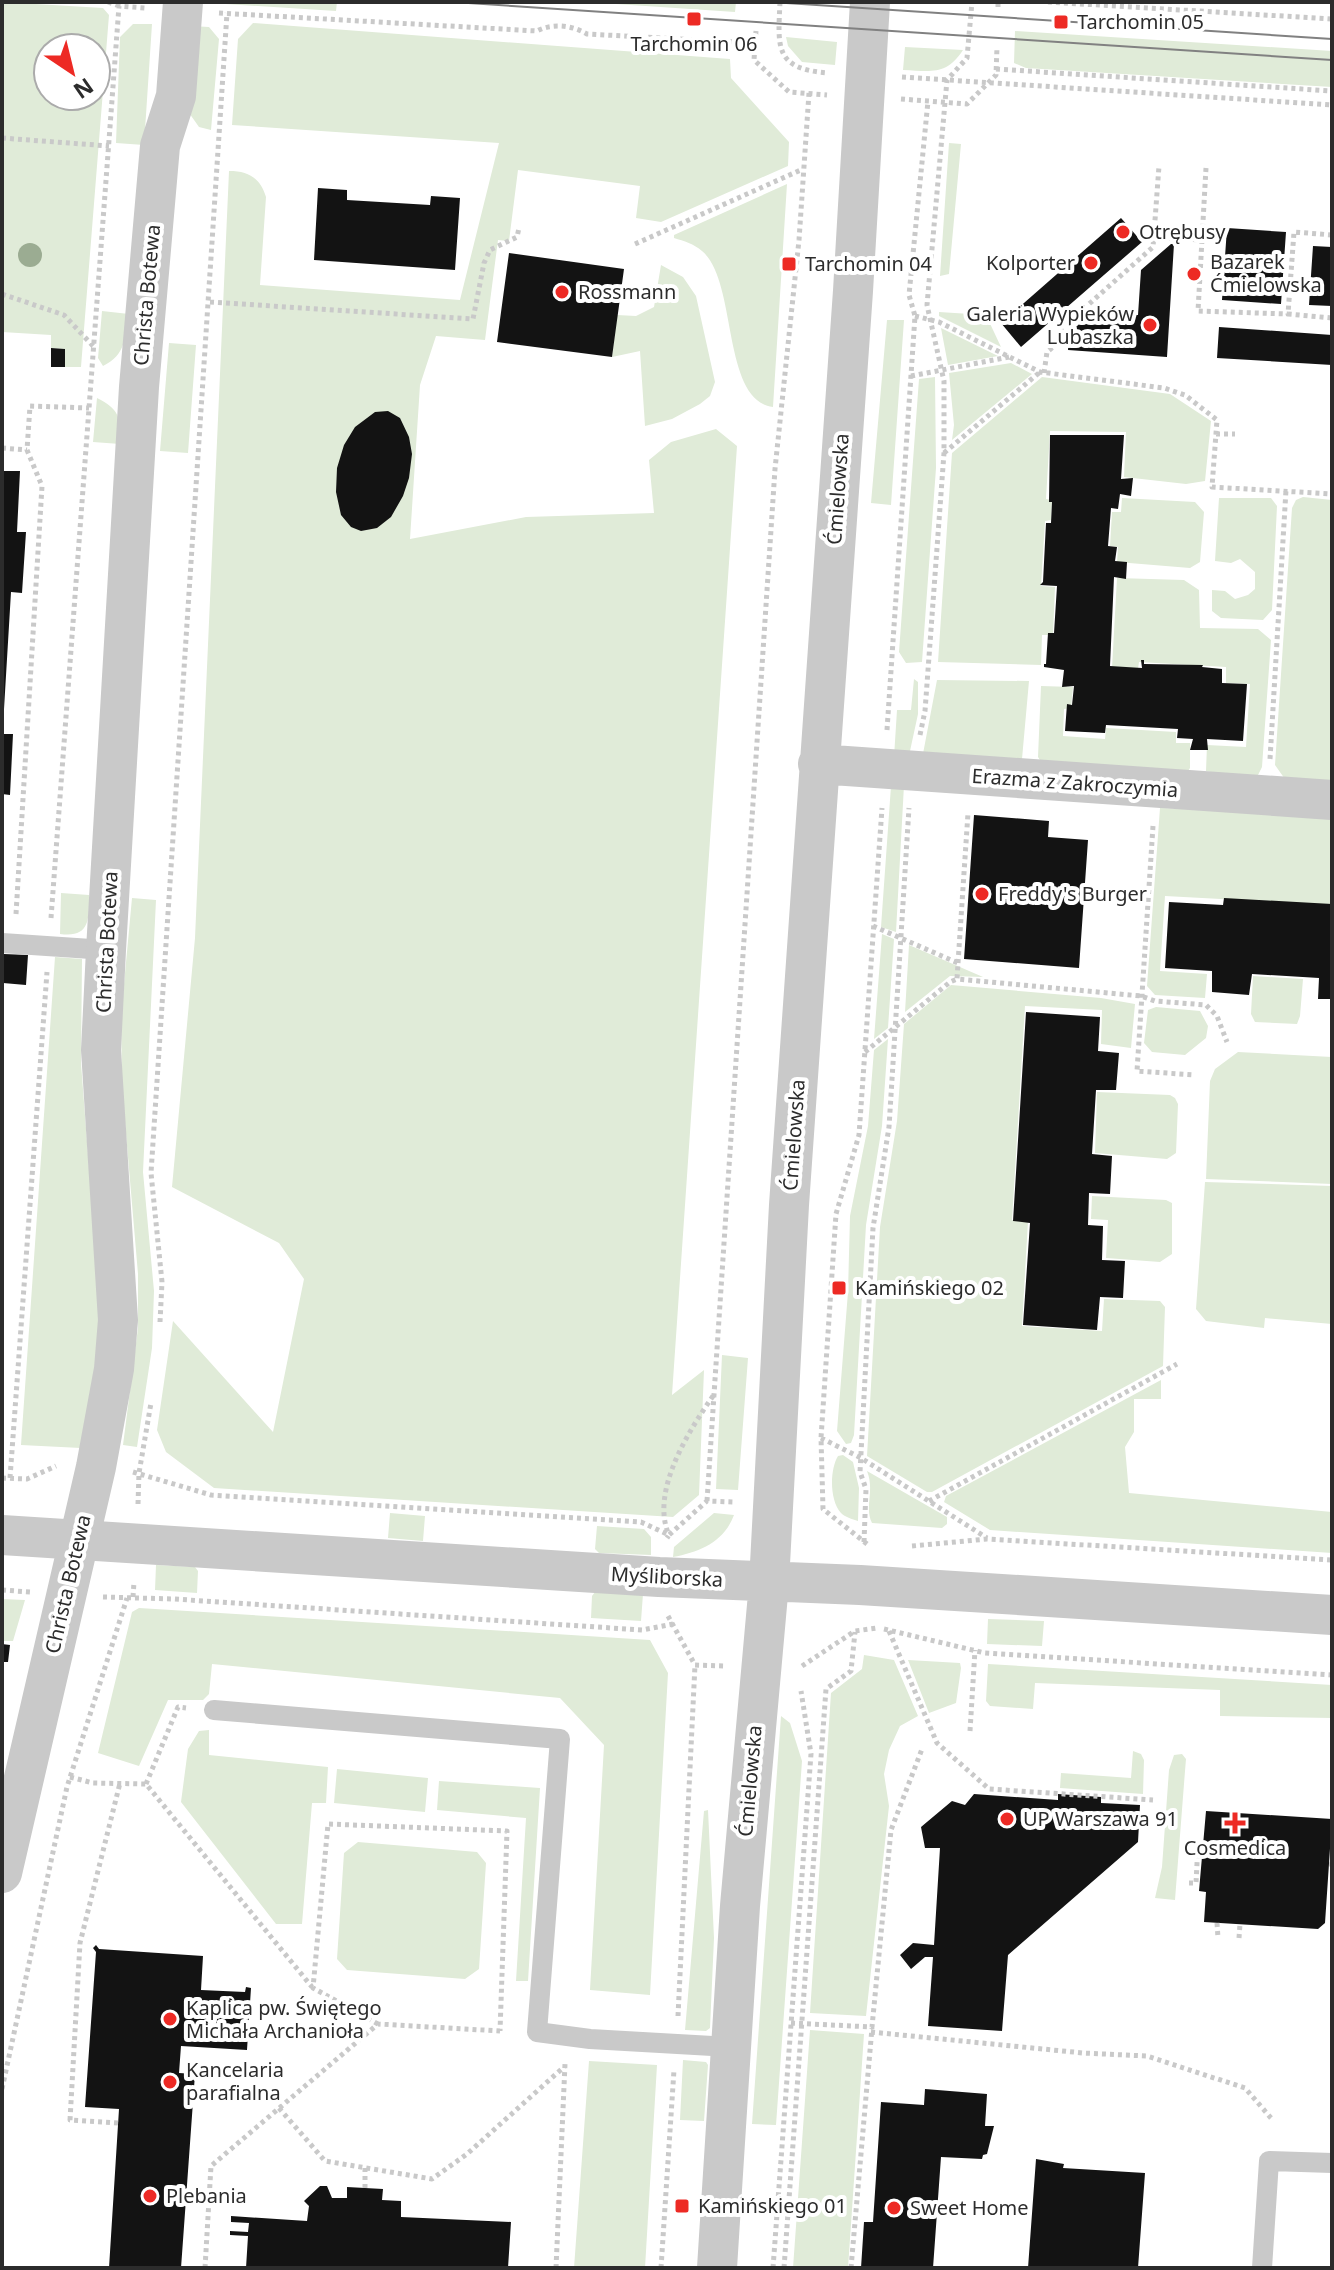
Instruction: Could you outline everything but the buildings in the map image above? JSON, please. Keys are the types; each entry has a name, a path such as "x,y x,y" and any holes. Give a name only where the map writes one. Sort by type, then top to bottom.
{"street":[{"name":"Ćmielowska","path":"717,2268 742,1876 769,1583 789,1205 853,291 870,2"},
{"name":"Christa Botewa","path":"2,1873 96,1467 114,1369 118,1320 101,1050 106,950 139,387 160,146 176,96 183,6"},
{"name":"Erazma z Zakroczymia","path":"818,764 1332,800"},
{"name":"Myśliborska","path":"2,1535 659,1577 860,1585 1332,1615"}],"lane":[{"path":"8,944 106,950"},
{"path":"214,1710 560,1739 537,2032 730,2047"},
{"path":"1262,2268 1269,2161 1332,2163"}],"path":[{"path":"108,2 119,6 183,6 227,13 537,31 547,26 577,28 587,34 755,43"},
{"path":"780,2 778,41 785,56 805,71 836,73"},
{"path":"864,1543 823,1509 821,1438 836,1214 859,1135 873,926 898,770 925,711 944,453 944,381 927,305 947,80 967,58 972,2"},
{"path":"1048,2 1332,19"},
{"path":"10,1478 119,6"},
{"path":"159,1334 162,1282 151,1173 227,13"},
{"path":"756,31 754,60 789,92 834,95"},
{"path":"896,99 967,104 996,75 997,47"},
{"path":"996,69 1332,91"},
{"path":"898,77 1332,105"},
{"path":"707,1501 775,469 796,281 809,93"},
{"path":"784,2268 826,1689 851,1671 864,1543 866,1489 860,1472 873,1228 889,1127 901,938 898,770 915,316 909,295 928,101"},
{"path":"2,138 109,146"},
{"path":"944,453 1042,372 1047,352 1059,342 1061,329 1153,247 1159,166"},
{"path":"1206,168 1198,311 1332,318"},
{"path":"635,244 803,169"},
{"path":"210,302 473,319 484,263 490,250 517,237 519,228"},
{"path":"1288,314 1294,232 1332,235"},
{"path":"1153,237 1201,240"},
{"path":"2,294 64,315 94,347"},
{"path":"915,316 930,318 1042,372 1164,388 1185,395 1217,420 1212,487 1332,494"},
{"path":"911,376 1010,357"},
{"path":"8,944 42,486 27,450 30,406 89,408"},
{"path":"1216,434 1235,434"},
{"path":"2,448 27,450"},
{"path":"1267,796 1286,490"},
{"path":"957,979 970,776"},
{"path":"1156,789 1137,1071 1195,1075"},
{"path":"873,926 958,963"},
{"path":"865,1052 957,979 1206,1005 1217,1016 1227,1042"},
{"path":"929,1501 1177,1364"},
{"path":"2,2089 70,1777 130,1598 139,1473 153,1389"},
{"path":"669,1535 664,1523 663,1504 667,1483 694,1424 714,1395"},
{"path":"821,1438 861,1458 987,1539"},
{"path":"2,1478 27,1479 62,1463 139,1473 211,1495 641,1522 669,1535"},
{"path":"659,1577 659,1554 669,1535"},
{"path":"898,1548 987,1539 1332,1560"},
{"path":"2,1590 642,1630 673,1624"},
{"path":"879,1628 975,1650 1332,1675"},
{"path":"889,1630 937,1743 989,1789 1153,1800"},
{"path":"970,1731 975,1650"},
{"path":"661,2268 695,1665"},
{"path":"773,2268 811,1754 800,1683"},
{"path":"146,1784 178,1707 214,1710"},
{"path":"851,2268 891,1830 922,1749"},
{"path":"70,1777 93,1783 146,1784 313,1988 378,2024 537,2032"},
{"path":"118,2123 70,2120 80,1943 120,1783"},
{"path":"313,1988 328,1824 507,1831 500,2031"},
{"path":"1189,1883 1196,1883 1198,1844 1203,1844"},
{"path":"1217,1923 1218,1938"},
{"path":"1239,1938 1240,1924"},
{"path":"791,2023 1083,2053 1147,2056 1245,2088 1271,2118"},
{"path":"205,2268 211,2166 378,2024"},
{"path":"556,2268 566,2035"},
{"path":"279,2108 325,2161 432,2179 467,2154 565,2066"},
{"path":"365,2168 365,2188"}],"green space":[{"path":"2,2 103,8 109,15 108,32 32,32 32,112 101,112 81,367 65,367 65,349 51,348 51,335 2,332"},
{"path":"195,2 337,2 336,11"},
{"path":"586,2 736,2 735,12"},
{"path":"253,23 730,59 731,78 789,142 788,166 661,222 636,218 640,186 518,170 509,241 498,240 485,340 436,336 420,385 410,539 526,517 654,513 649,460 671,442 716,429 737,446 672,1395 704,1370 699,1495 673,1517 214,1488 166,1452 157,1430 173,1321 273,1432 304,1279 279,1243 172,1187 195,938 229,171 253,177 266,197 260,285 460,300 499,143 232,125 238,39"},
{"path":"133,24 152,24 144,145 116,143 120,37"},
{"path":"191,26 209,27 219,39 211,130 199,127 187,110"},
{"path":"1015,31 1332,51 1332,87 1026,68 1014,63"},
{"path":"786,37 837,42 835,65 802,62 788,46"},
{"path":"905,47 963,50 944,68 903,70"},
{"path":"949,143 961,144 949,274 940,276"},
{"path":"787,184 773,407 756,400 745,384 713,266 702,251 674,238 674,235"},
{"path":"661,265 683,277 696,296 715,382 710,396 700,404 672,419 645,426 640,351 612,357 617,315 636,316 654,307"},
{"path":"102,311 129,314 120,351 103,366 98,358"},
{"path":"939,312 986,315 1001,347 939,316"},
{"path":"887,320 904,320 891,505 871,503"},
{"path":"941,328 998,356 948,365"},
{"path":"169,343 196,345 188,453 160,451"},
{"path":"1011,363 1032,374 952,440 954,425 949,373"},
{"path":"935,377 936,468 922,662 906,663 899,652 919,379"},
{"path":"1042,377 1170,394 1211,421 1205,481 1186,484 1124,477 1126,432 1050,431 1046,499 1052,500 1051,520 1045,521 1041,586 1055,587 1053,635 1042,635 1041,665 938,662 952,453"},
{"path":"97,398 118,416 120,444 93,442"},
{"path":"1303,497 1332,500 1332,785 1287,782 1275,765 1292,508 1296,500"},
{"path":"1122,498 1195,502 1204,512 1200,562 1190,568 1117,562 1118,547 1110,546 1112,512 1121,512"},
{"path":"1219,498 1271,498 1277,506 1272,610 1263,620 1221,618 1212,611 1212,590 1225,591 1235,599 1255,589 1255,572 1240,559 1231,563 1215,561"},
{"path":"1117,578 1184,580 1199,590 1200,628 1258,629 1271,640 1262,767 1255,781 1206,771 1207,745 1246,747 1250,684 1226,683 1226,667 1139,662 1138,669 1112,668"},
{"path":"914,679 918,682 918,714 910,751 894,757 897,710 911,710"},
{"path":"937,680 1029,681 1022,759 922,759"},
{"path":"1041,686 1073,687 1071,708 1064,709 1063,736 1105,739 1106,728 1176,732 1176,743 1190,743 1190,768 1184,777 1045,768 1038,757"},
{"path":"904,785 896,932 881,927 891,786"},
{"path":"1160,808 1332,814 1332,905 1165,896 1160,971 1207,974 1205,998 1155,995 1147,986"},
{"path":"61,893 89,895 88,919 77,933 60,934"},
{"path":"132,898 156,900 143,1172 154,1291 152,1348 137,1447 123,1445 138,1328 138,1274 122,1087 121,1016"},
{"path":"882,934 894,939 888,1028 874,1039"},
{"path":"909,945 983,977 950,976 905,1012"},
{"path":"55,957 82,959 81,1063 102,1339 81,1448 21,1445"},
{"path":"1253,976 1303,979 1297,1024 1255,1022 1251,1014"},
{"path":"951,985 1101,998 1135,1004 1131,1048 1101,1044 1102,1010 1025,1006 1012,1220 1028,1221 1022,1326 1102,1331 1104,1299 1160,1301 1165,1307 1163,1366 927,1492 867,1456 880,1227 897,1121 904,1024"},
{"path":"1156,1007 1200,1011 1208,1026 1206,1038 1185,1055 1152,1052 1144,1043 1148,1010"},
{"path":"888,1039 882,1126 866,1225 854,1435 851,1443 846,1444 837,1431 848,1292 850,1216 868,1126 874,1050"},
{"path":"1238,1052 1332,1057 1332,1184 1206,1179 1210,1081 1215,1069"},
{"path":"1097,1092 1170,1095 1175,1098 1178,1104 1176,1153 1167,1159 1095,1153"},
{"path":"1205,1182 1332,1186 1332,1324 1265,1318 1264,1328 1206,1321 1196,1309"},
{"path":"1092,1196 1166,1200 1172,1203 1172,1254 1160,1262 1106,1258 1108,1220 1091,1219"},
{"path":"722,1355 748,1358 738,1490 716,1489"},
{"path":"1161,1380 1161,1399 1134,1399 1134,1432 1125,1447 1129,1493 1332,1512 1332,1553 990,1530 944,1502 946,1496"},
{"path":"843,1455 853,1462 859,1488 858,1521 841,1513 834,1500 833,1469 838,1456"},
{"path":"867,1471 947,1517 947,1524 942,1528 872,1523"},
{"path":"390,1513 425,1516 423,1541 388,1538"},
{"path":"714,1513 734,1515 724,1532 702,1549 673,1557 674,1547"},
{"path":"597,1526 644,1529 651,1537 651,1555 599,1553 595,1549"},
{"path":"156,1565 195,1567 198,1571 197,1593 155,1590"},
{"path":"595,1592 643,1594 641,1621 591,1618"},
{"path":"2,1599 25,1600 13,1641 2,1641"},
{"path":"139,1608 650,1640 668,1673 650,1995 590,1990 604,1745 560,1698 212,1664 209,1694 203,1700 168,1700 139,1766 98,1753 132,1612"},
{"path":"988,1619 1044,1621 1042,1646 987,1644"},
{"path":"864,1655 894,1660 918,1716 900,1726 889,1750 884,1774 889,1806 866,2016 810,2013 831,1693 862,1669"},
{"path":"908,1660 960,1663 956,1703 929,1713"},
{"path":"988,1664 1332,1685 1332,1718 1220,1716 1220,1690 1035,1683 1033,1709 990,1706 986,1701"},
{"path":"781,1716 790,1723 802,1761 776,2125 752,2124"},
{"path":"209,1730 209,1755 328,1767 326,1803 312,1803 302,1924 276,1924 181,1802 188,1749 199,1731"},
{"path":"1133,1751 1141,1754 1144,1760 1143,1794 1060,1788 1061,1773 1131,1778"},
{"path":"1182,1754 1186,1759 1175,1900 1155,1898 1162,1867 1169,1770 1174,1755"},
{"path":"337,1769 428,1778 425,1812 334,1803"},
{"path":"439,1781 540,1788 528,1981 516,1981 526,1818 437,1810"},
{"path":"708,1810 714,1938 710,2028 706,2031 685,2030 704,1811"},
{"path":"358,1842 477,1852 486,1863 479,1969 465,1979 347,1970 337,1959 344,1853"},
{"path":"810,2030 864,2034 848,2268 793,2268"},
{"path":"683,2060 706,2062 708,2065 704,2121 680,2120"},
{"path":"589,2061 657,2065 645,2268 574,2268"}],"tram line":[{"path":"453,2 1332,60"},
{"path":"771,2 1332,39"}],"place":[{"name":"Tarchomin 06","path":"694,19"},
{"name":"Tarchomin 05","path":"1061,22"},
{"name":"Otrębusy","path":"1123,232"},
{"name":"Kolporter","path":"1091,263"},
{"name":"Tarchomin 04","path":"789,264"},
{"name":"Bazarek Ćmielowska","path":"1194,274"},
{"name":"Rossmann","path":"562,292"},
{"name":"Galeria Wypieków Lubaszka","path":"1150,325"},
{"name":"Freddy's Burger","path":"982,894"},
{"name":"Kamińskiego 02","path":"839,1288"},
{"name":"UP Warszawa 91","path":"1007,1819"},
{"name":"Cosmedica","path":"1235,1823"},
{"name":"Kaplica pw. Świętego Michała Archanioła","path":"170,2019"},
{"name":"Kancelaria parafialna","path":"170,2082"},
{"name":"Plebania","path":"150,2196"},
{"name":"Kamińskiego 01","path":"682,2206"},
{"name":"Sweet Home","path":"894,2208"}]}
